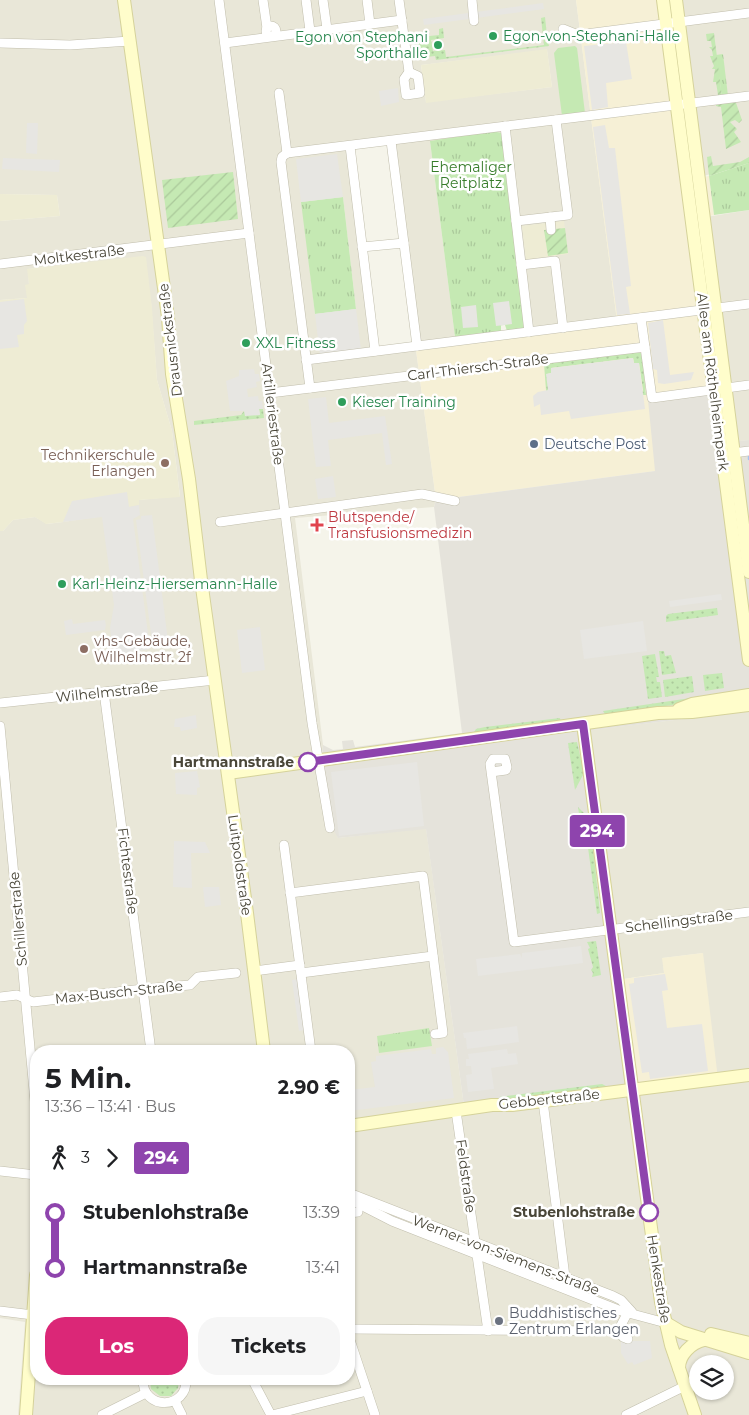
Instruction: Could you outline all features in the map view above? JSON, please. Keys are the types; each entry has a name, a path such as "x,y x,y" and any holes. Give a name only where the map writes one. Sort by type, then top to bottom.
{"main road":[{"name":"Drausnickstraße","path":"124,0 168,317 172,374 189,474 215,680"},
{"name":"Allee am Röthelheimpark","path":"664,0 673,22"},
{"name":"Allee am Röthelheimpark","path":"676,0 673,22 744,566"},
{"name":"Allee am Röthelheimpark","path":"720,390 733,453 744,566 749,660"},
{"name":"Luitpoldstraße","path":"215,680 263,1045"},
{"path":"675,712 692,704 749,695"},
{"path":"228,773 583,724 749,705"},
{"name":"Henkestraße","path":"583,724 632,1090 666,1323 695,1415"},
{"name":"Gebbertstraße","path":"355,1125 749,1075"},
{"name":"Werner-von-Siemens-Straße","path":"666,1323 681,1332 749,1353"},
{"name":"Werner-von-Siemens-Straße","path":"666,1323 679,1323 749,1343"},
{"path":"679,1368 679,1362 685,1353 696,1342 704,1340"},
{"path":"26,1415 30,1358"}],"street":[{"name":"Artilleriestraße","path":"219,0 319,760 330,828"},
{"path":"263,0 269,32"},
{"path":"306,0 310,32"},
{"path":"323,0 327,29"},
{"path":"367,0 370,24"},
{"path":"399,0 409,72"},
{"path":"472,0 474,21"},
{"path":"563,29 578,35 749,13"},
{"path":"225,43 269,32 310,32 402,20"},
{"path":"0,43 70,45 130,41"},
{"path":"279,93 287,154"},
{"path":"310,388 281,162 282,157 287,154 749,96"},
{"path":"516,221 568,215 556,120"},
{"path":"504,126 529,332"},
{"path":"391,141 417,346"},
{"path":"350,146 375,351"},
{"path":"550,217 551,230"},
{"name":"Moltkestraße","path":"0,264 158,246 249,233"},
{"path":"362,247 404,243"},
{"path":"521,265 554,258 563,328"},
{"path":"306,360 749,304"},
{"path":"642,318 652,398 749,386"},
{"name":"Carl-Thiersch-Straße","path":"270,393 645,347"},
{"path":"733,453 749,451"},
{"path":"220,522 422,494 455,502"},
{"name":"Wilhelmstraße","path":"0,703 215,680"},
{"name":"Fichtestraße","path":"104,692 150,1045"},
{"name":"Schillerstraße","path":"0,726 30,1045"},
{"name":"Schellingstraße","path":"491,772 514,942 749,912"},
{"path":"284,845 310,1045"},
{"path":"290,893 423,876 444,1033 435,1034"},
{"path":"254,971 300,969 433,956"},
{"name":"Max-Busch-Straße","path":"0,997 17,995 33,1002 190,985 198,977 236,973"},
{"path":"542,1101 565,1277"},
{"name":"Feldstraße","path":"456,1111 488,1331"},
{"path":"0,1171 30,1174"},
{"name":"Werner-von-Siemens-Straße","path":"355,1192 374,1208 478,1254 630,1312 666,1323"},
{"name":"Werner-von-Siemens-Straße","path":"355,1195 361,1197"},
{"name":"Werner-von-Siemens-Straße","path":"355,1201 476,1242 613,1296 621,1300 630,1312"},
{"path":"0,1311 30,1315"},
{"path":"618,1330 630,1312"},
{"path":"355,1329 618,1330"},
{"path":"618,1330 623,1337 628,1338"},
{"path":"355,1355 375,1415"},
{"path":"144,1385 146,1392 152,1399 160,1403 175,1401 183,1393 185,1385"},
{"path":"255,1385 272,1415 367,1391"},
{"path":"626,1415 685,1386"},
{"path":"102,1415 146,1392"},
{"path":"175,1401 182,1415"}],"shaded area":[{"path":"0,0 576,0 617,321 529,332 430,141 455,337 416,350 436,500 434,507 295,518 323,745 322,761 338,838 426,828 464,1106 703,953 663,958 664,973 617,980 584,731 749,711 749,1415 18,1415 25,1322 0,1318 0,531 3,531 13,520 35,517 47,524 63,522 129,512 129,507 139,500 180,496 172,431 157,380 151,302 93,262 28,269 29,285 27,298 0,300 0,221 60,216 57,195 0,194","holes":["547,50 552,87 426,102 421,65","388,145 414,344 376,349 352,149","343,197 356,309 315,314 302,202"]},
{"path":"576,0 670,0 693,179 709,176 714,215 701,218 722,389 655,471 436,500 416,350 617,321"},
{"path":"670,0 749,0 749,163 693,179"},
{"path":"543,3 544,9 424,25 423,19"},
{"path":"626,42 632,79 606,83 608,107 592,110 584,46"},
{"path":"547,49 552,87 426,103 421,65"},
{"path":"398,88 399,102 381,106 379,91"},
{"path":"27,123 38,123 37,154 26,153"},
{"path":"605,125 609,148 615,148 631,286 626,287 630,314 617,315 593,127"},
{"path":"337,154 343,197 301,202 296,159"},
{"path":"3,158 60,160 59,172 2,169"},
{"path":"0,194 57,195 60,216 0,221"},
{"path":"749,210 749,440 728,442 700,218"},
{"path":"564,221 568,254 526,260 522,226"},
{"path":"146,257 152,308 157,380 172,431 180,497 139,500 139,505 129,507 129,512 63,522 46,524 35,517 13,520 3,531 0,531 0,300 27,298 25,285 29,284 27,269"},
{"path":"24,299 27,321 24,325 24,334 17,335 19,347 0,349 0,302"},
{"path":"509,301 512,324 496,326 493,303"},
{"path":"476,305 478,327 463,328 461,307"},
{"path":"356,309 361,350 320,355 315,314"},
{"path":"663,320 670,375 694,372 691,380 664,384 658,383 657,370 653,369 648,323"},
{"path":"633,358 634,363 639,363 645,409 571,419 569,411 541,415 540,404 534,407 533,396 538,392 548,390 546,374 551,373 551,368"},
{"path":"254,369 255,374 259,374 260,381 256,382 257,387 247,389 248,397 258,396 259,401 262,401 263,409 259,409 260,415 245,416 244,411 230,411 226,381 239,376 239,370"},
{"path":"722,389 728,442 749,440 749,711 585,731 631,1089 464,1106 426,829 338,838 330,823 322,761 323,745 333,750 343,749 342,741 353,740 355,747 462,733 434,507 436,500 655,471 648,400"},
{"path":"326,397 329,423 385,416 392,464 386,465 382,433 328,440 331,466 316,467 308,399"},
{"path":"333,476 336,497 318,499 315,479"},
{"path":"127,492 129,507 139,505 140,515 133,519 150,649 113,655 110,628 114,605 102,517 63,522 72,501"},
{"path":"152,515 168,641 164,642 165,647 153,649 136,520 141,519 141,516"},
{"path":"721,594 722,600 670,607 669,601"},
{"path":"72,619 73,624 105,620 105,630 66,635 64,621"},
{"path":"643,621 647,651 584,659 580,630"},
{"path":"260,627 265,670 242,673 237,630"},
{"path":"196,715 197,728 181,731 180,727 174,727 175,719"},
{"path":"417,762 424,826 339,836 331,772"},
{"path":"197,771 200,787 197,788 197,795 176,794 175,773"},
{"path":"174,841 205,842 210,853 191,853 192,888 173,887"},
{"path":"203,887 219,887 221,905 205,907"},
{"path":"581,946 583,963 478,976 476,959 520,954 522,958 522,953"},
{"path":"703,953 718,1079 631,1089 617,980 664,973 662,958"},
{"path":"665,974 668,990 662,991 667,1028 702,1024 708,1071 650,1079 649,1072 642,1073 629,984 634,983 634,978"},
{"path":"298,979 305,1030 299,1031 292,980"},
{"path":"517,1026 519,1042 467,1049 466,1038 464,1038 463,1033"},
{"path":"443,1047 448,1052 454,1098 355,1110 355,1089 375,1087 371,1062 376,1061 376,1056 431,1049 432,1054 436,1054 436,1048"},
{"path":"507,1049 508,1054 516,1053 518,1064 491,1068 494,1089 468,1092 466,1075 472,1074 471,1066 466,1066 466,1059 469,1059 468,1054"},
{"path":"621,1341 650,1341 652,1358 634,1365 632,1362 628,1364 621,1353"}],"green space":[{"path":"545,17 547,36 545,37 545,42 548,42 549,46 436,60 435,56 417,58 414,32 419,32 420,37 439,35 439,29 443,28 444,38 431,40 433,51 445,50 446,57 544,45 541,18"},
{"path":"714,33 722,97 715,98 718,95 716,82 713,82 715,69 712,69 714,66 710,56 713,56 712,50 709,47 712,47 711,41 707,41 706,34"},
{"path":"575,46 577,48 585,113 562,116 554,53 558,48"},
{"path":"723,54 728,96 722,97 716,55"},
{"path":"735,100 742,120 739,123 735,120 730,122 737,129 734,132 741,142 726,149 721,107 716,106 716,102"},
{"name":"Ehemaliger Reitplatz","path":"493,131 503,135 525,328 507,331 505,325 512,324 501,325 501,333 455,337 430,141"},
{"path":"711,156 713,166 740,162 749,157 749,163 709,176 707,157"},
{"path":"749,163 749,210 714,215 709,176"},
{"path":"233,172 238,219 168,228 162,180"},
{"path":"343,197 356,309 315,314 301,202"},
{"path":"565,228 568,253 548,256 544,230"},
{"path":"639,352 642,354 646,395 641,395 643,390 639,363 634,363 633,358 551,368 551,373 547,374 550,402 547,403 544,364"},
{"path":"259,409 263,409 264,418 194,425 194,421 241,415 244,411 260,414"},
{"path":"717,608 718,615 666,622 668,614"},
{"path":"659,651 664,651 665,656 671,655 676,673 662,675"},
{"path":"655,654 659,677 656,677 657,682 660,682 662,697 648,699 642,656"},
{"path":"722,673 724,688 705,691 703,675"},
{"path":"692,676 694,692 665,697 663,680"},
{"path":"704,696 680,704 605,714 603,711"},
{"path":"560,718 561,722 472,735 476,729 485,727"},
{"path":"577,742 584,773 575,790 568,743"},
{"path":"578,807 590,819 600,913 597,914 584,818 579,814"},
{"path":"596,941 601,975 592,977 593,973 591,970 593,967 588,949 590,948 587,942"},
{"path":"429,1028 432,1046 379,1053 377,1036"},
{"path":"602,1084 608,1087 515,1100 499,1097"},
{"path":"151,1385 178,1385 171,1396 160,1396 151,1389"}],"bus line":[{"name":"294","path":"308,762 583,724 605,902 649,1212"}],"place":[{"name":"Egon-von-Stephani-Halle","path":"493,36"},
{"name":"Egon von Stephani Sporthalle","path":"438,45"},
{"name":"XXL Fitness","path":"246,343"},
{"name":"Kieser Training","path":"342,402"},
{"name":"Deutsche Post","path":"534,444"},
{"name":"Technikerschule Erlangen","path":"165,463"},
{"name":"Blutspende/ Transfusionsmedizin","path":"317,525"},
{"name":"Karl-Heinz-Hiersemann-Halle","path":"62,584"},
{"name":"vhs-Gebäude, Wilhelmstr. 2f","path":"84,649"},
{"name":"Hartmannstraße","path":"308,762"},
{"name":"Stubenlohstraße","path":"649,1212"},
{"name":"Buddhistisches Zentrum Erlangen","path":"499,1321"}]}
